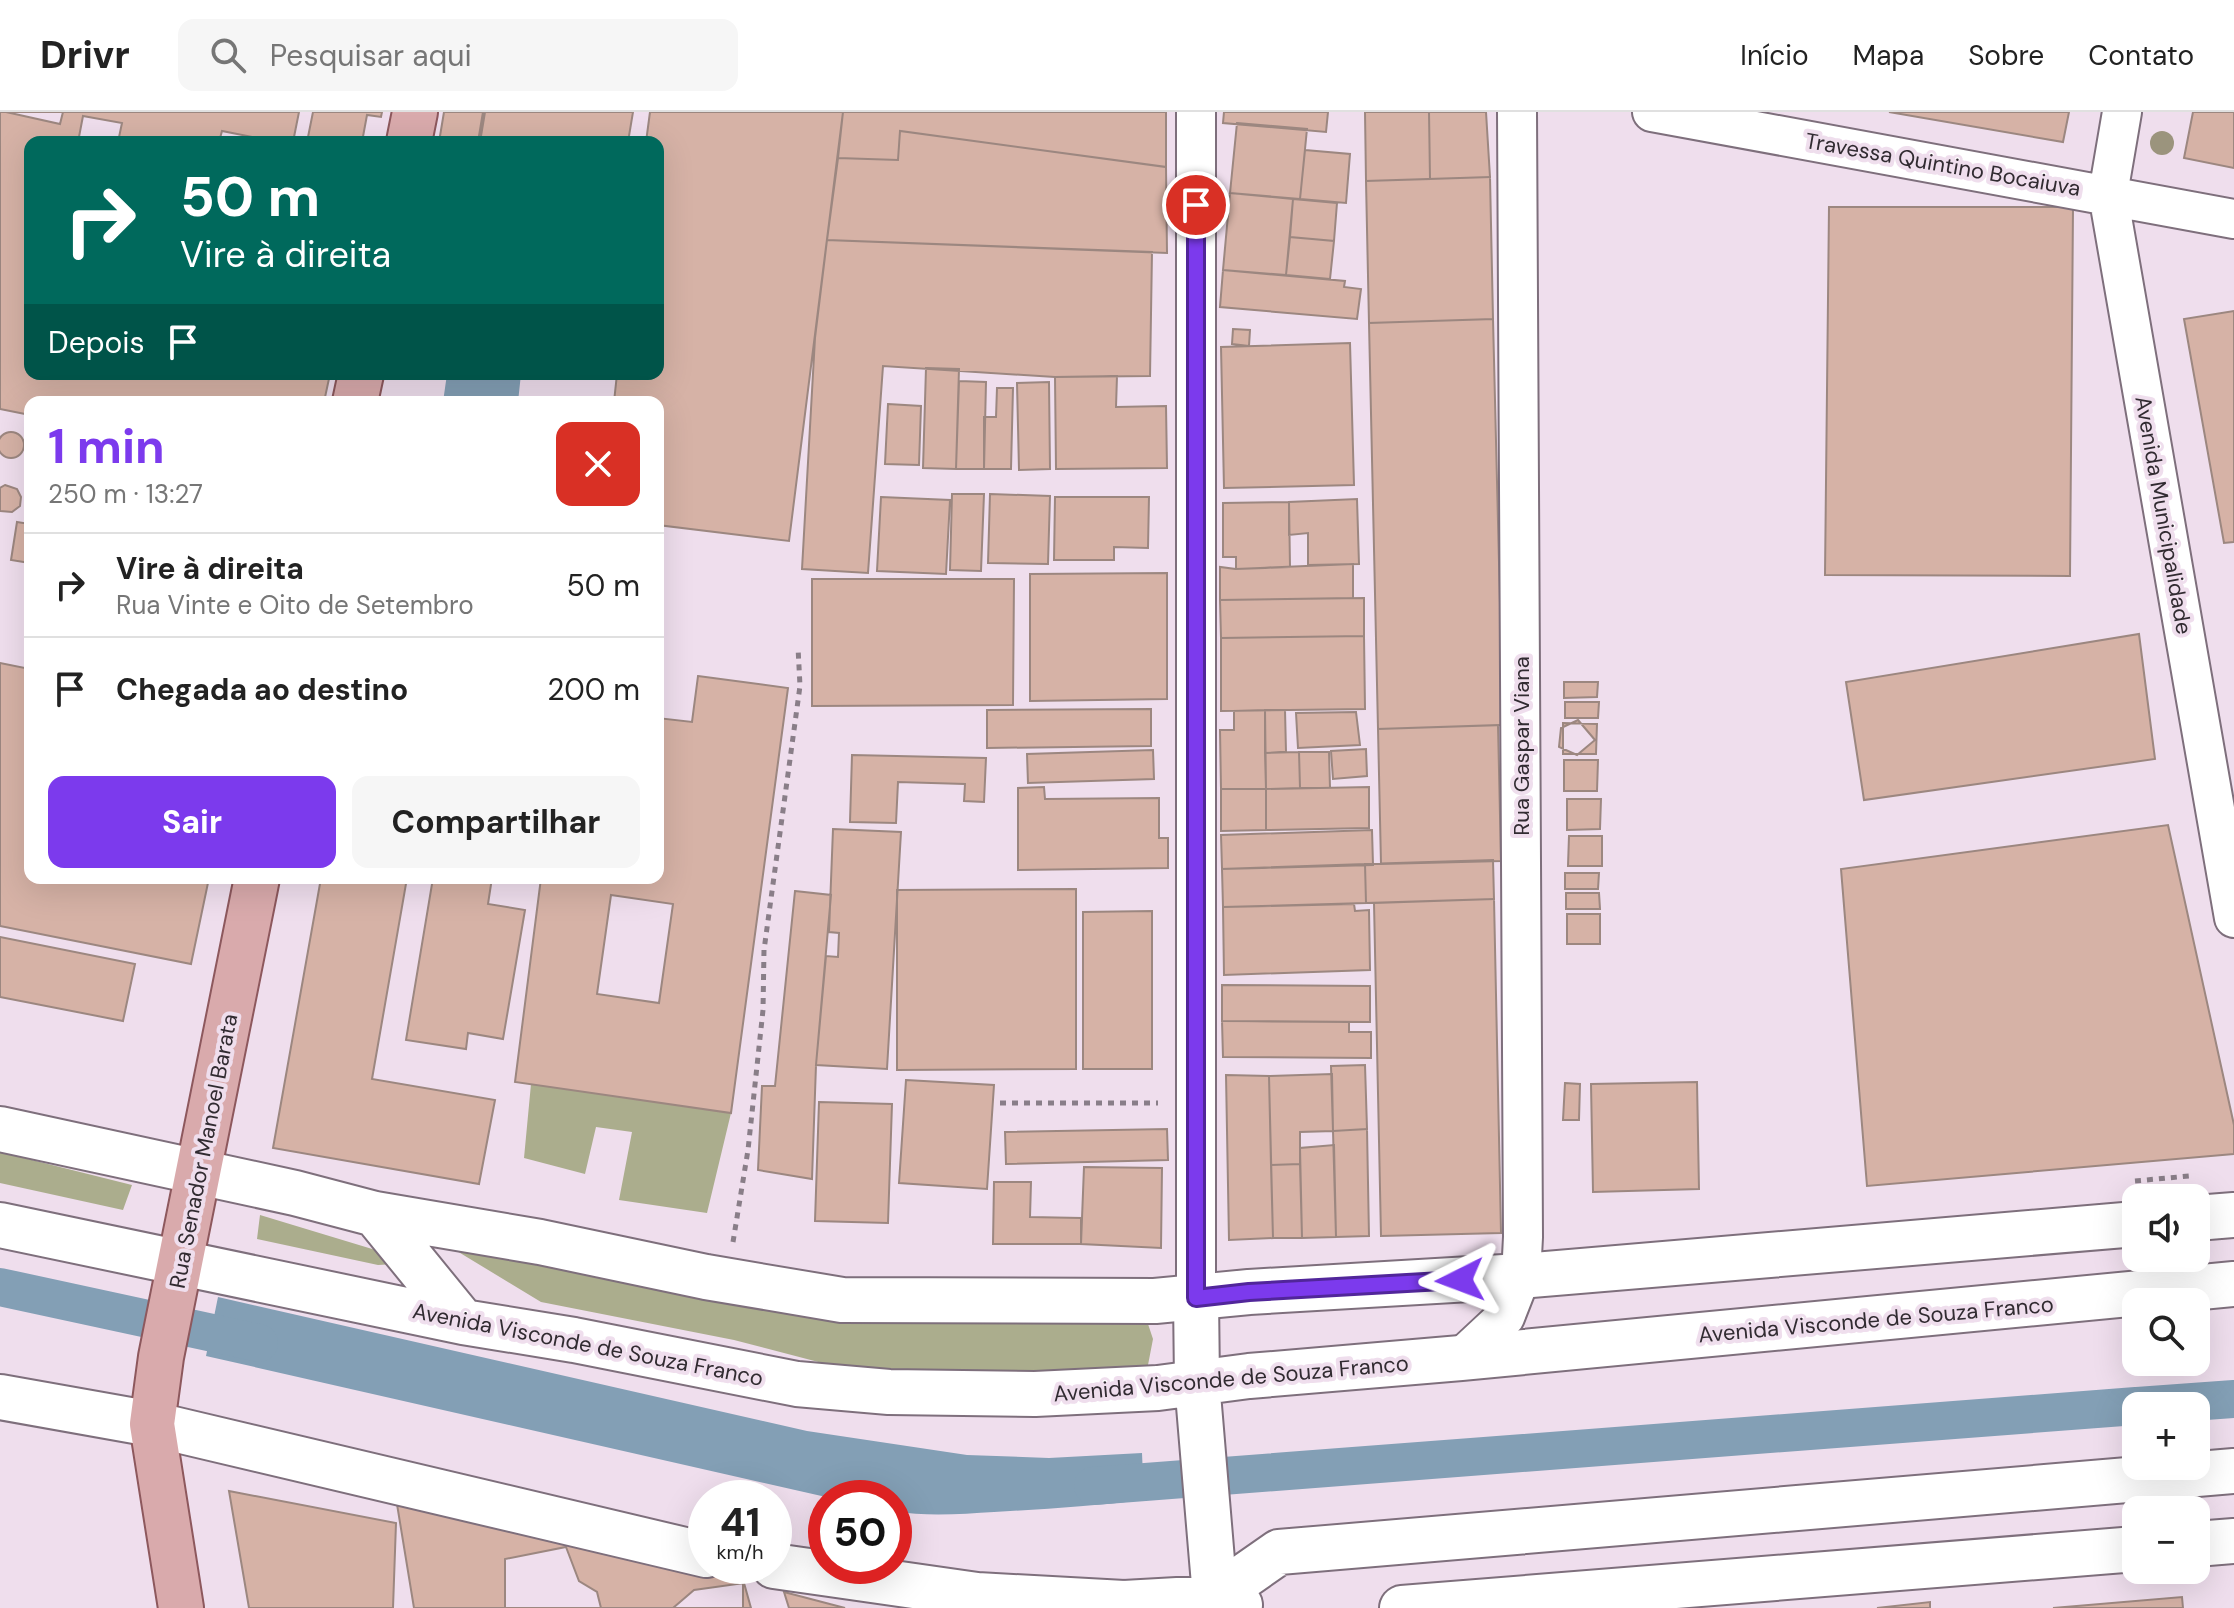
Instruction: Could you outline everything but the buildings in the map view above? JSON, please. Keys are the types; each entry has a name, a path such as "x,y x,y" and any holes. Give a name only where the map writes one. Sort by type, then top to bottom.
{"main road":[{"path":"410,136 415,112"},
{"name":"Rua Senador Manoel Barata","path":"181,1608 152,1424 161,1357 256,884"},
{"path":"0,1129 199,1171 375,1214 842,1300 1155,1301 1249,1292 1521,1276 2122,1225"},
{"path":"375,1214 463,1322"},
{"path":"2210,1217 2234,1215"},
{"name":"Avenida Visconde de Souza Franco","path":"0,1225 179,1273 574,1340 812,1386 889,1392 1035,1394 1158,1388 1198,1402 1461,1358 2234,1284"},
{"path":"1196,1298 1198,1402 1210,1523 1227,1605"},
{"path":"0,1397 152,1424 688,1551"},
{"path":"792,1569 977,1595 1227,1605 1279,1552 2234,1471"},
{"path":"2210,1543 2234,1541"},
{"path":"1402,1608 2122,1550"}],"street":[{"path":"1196,112 1196,1298"},
{"name":"Rua Gaspar Viana","path":"1461,1358 1505,1317 1521,1276 1517,112"},
{"name":"Travessa Quintino Bocaiuva","path":"1652,112 2234,219"},
{"name":"Avenida Municipalidade","path":"2122,112 2108,194 2234,918"}],"path":[{"path":"732,1249 748,1150 763,1010 764,950 800,686 798,647"},
{"path":"1000,1103 1195,1102"}],"green space":[{"path":"531,1084 731,1113 707,1213 619,1200 632,1132 596,1127 585,1174 524,1158"},
{"path":"0,1152 132,1185 123,1210 0,1183"},
{"path":"260,1215 392,1255 395,1264 378,1265 257,1239"},
{"path":"442,1242 1146,1318 1153,1339 1148,1365 1017,1382 849,1370 734,1340 541,1302"}],"water":[{"path":"446,380 520,380 519,396 444,396"},
{"path":"218,1297 807,1431 967,1455 1049,1458 1142,1453 1144,1500 969,1514 912,1513 912,1480 808,1480 808,1493 792,1489 792,1480 751,1480 206,1356"}],"waterway":[{"path":"0,1287 259,1343"},
{"path":"2210,1401 2234,1399"},
{"path":"1093,1486 2122,1407"}],"route":[{"path":"1196,205 1196,1298 1460,1280"}]}
